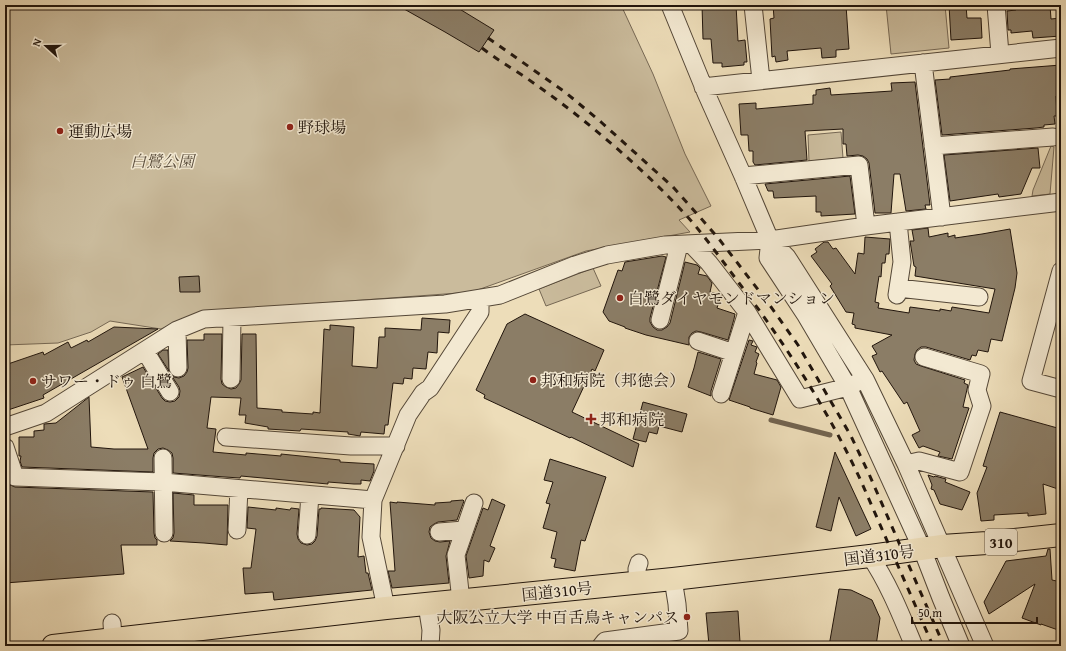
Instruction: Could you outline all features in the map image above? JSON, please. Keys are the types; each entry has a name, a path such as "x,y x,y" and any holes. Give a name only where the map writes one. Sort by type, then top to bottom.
{"highway":[{"name":"国道310号","path":"53,646 112,631 427,605 638,573 673,579 932,548 1061,535"}],"street":[{"path":"670,5 703,87 770,240 787,257 865,379 906,464 932,548 940,598 961,646"},
{"path":"753,5 761,80"},
{"path":"996,5 1000,54"},
{"path":"703,87 1061,48"},
{"path":"923,63 942,216"},
{"path":"933,146 1053,137"},
{"path":"743,176 859,165 866,226"},
{"path":"5,427 46,413 176,330 204,319 445,304 500,294 575,265 608,255 665,246 770,240 942,216 1061,202"},
{"path":"898,222 902,262 898,291 979,297"},
{"path":"770,240 768,258 848,387 985,646"},
{"path":"685,245 709,262 747,312 800,399 848,387 865,379"},
{"path":"660,320 685,245"},
{"path":"1061,270 1031,381 1061,389"},
{"path":"386,608 371,537 373,500 408,415 423,393 430,388 480,312 480,298"},
{"path":"721,394 747,312"},
{"path":"231,379 232,318"},
{"path":"176,330 178,368"},
{"path":"698,341 734,353"},
{"path":"145,351 170,392"},
{"path":"906,464 919,461 960,472 982,406 977,390 981,374 924,357"},
{"path":"226,437 351,446 396,446"},
{"path":"5,447 15,478 163,482 373,500"},
{"path":"163,458 164,533"},
{"path":"237,530 239,489"},
{"path":"307,535 310,495"},
{"path":"461,601 456,555 474,503"},
{"path":"439,532 464,530"},
{"path":"870,556 880,571 914,646"},
{"path":"601,646 604,641 679,638 677,604 673,579"},
{"path":"427,605 431,630 430,646"}],"green space":[{"name":"白鷺公園","path":"5,5 621,5 653,74 685,154 711,206 679,220 690,232 586,251 472,292 199,312 161,329 110,321 91,332 58,343 5,345"},
{"path":"886,5 945,5 949,48 891,54"},
{"path":"841,132 843,158 809,161 808,135"},
{"path":"1051,146 1054,147 1050,194 1032,196 1033,190"},
{"path":"593,268 601,286 546,306 539,289"}],"building":[{"path":"397,5 453,5 494,30 479,52"},
{"path":"702,5 736,5 738,41 745,40 747,62 744,62 744,65 722,67 722,63 713,63 711,39 703,39"},
{"path":"773,5 846,5 849,49 836,50 836,57 822,58 821,48 787,51 788,60 776,62 775,56 772,57 770,19 774,18"},
{"path":"949,5 966,5 967,18 981,18 982,38 951,40"},
{"path":"1016,5 1050,5 1051,19 1061,18 1061,36 1033,38 1032,31 1011,33 1011,30 1008,30 1007,11 1016,10"},
{"path":"1061,65 1061,96 1056,96 1057,116 1054,116 1055,124 1044,125 1044,127 1036,128 942,135 935,80 1010,69"},
{"path":"915,82 930,205 925,205 926,209 906,211 900,174 894,174 891,213 875,213 869,163 863,156 847,156 846,144 843,144 843,129 805,131 807,160 755,165 753,162 753,151 749,151 748,135 741,135 739,104 756,103 756,109 813,104 813,95 816,95 816,90 830,88 831,95 892,91 891,83"},
{"path":"1038,148 1040,168 1032,168 1021,194 999,197 998,194 950,201 944,155"},
{"path":"850,176 855,214 821,216 821,212 816,212 816,196 774,198 773,191 768,191 765,184"},
{"path":"928,228 929,237 948,233 948,237 955,235 955,238 1010,229 1017,273 1015,288 1002,341 991,339 988,352 978,350 976,356 972,355 970,360 926,347 921,347 915,354 914,360 916,364 965,380 964,383 968,385 963,407 969,408 952,459 938,456 940,452 923,446 919,448 912,435 920,431 907,402 904,404 882,371 880,372 872,356 877,354 872,346 892,335 855,328 855,325 852,324 854,313 846,312 830,286 832,284 811,256 817,252 815,249 824,242 828,242 833,249 836,248 855,274 858,253 864,254 865,237 890,239 889,254 886,254 885,263 882,263 881,277 879,276 875,302 879,303 878,308 909,313 910,307 951,311 952,307 989,313 995,289 915,276 916,267 914,266 910,241 914,241 912,230"},
{"path":"662,256 666,257 650,318 650,322 653,327 657,330 662,330 670,323 685,262 697,265 700,268 698,274 707,276 712,283 710,292 721,295 717,308 735,314 728,340 696,331 689,337 689,345 646,335 609,321 603,312 618,270 622,271 625,262"},
{"path":"199,276 200,292 180,292 179,277"},
{"name":"邦和病院（邦徳会）","path":"525,314 604,350 595,371 592,369 572,412 639,444 633,467 484,398 485,395 476,390 507,324"},
{"path":"422,318 450,320 449,333 438,332 437,353 428,352 426,369 413,368 412,379 404,378 403,384 393,383 388,425 385,425 384,434 361,432 360,436 348,434 348,432 301,429 300,431 268,429 268,427 245,423 246,415 239,415 241,398 211,397 207,428 216,429 213,452 246,455 246,453 281,456 281,454 340,460 340,462 374,464 374,471 370,481 361,480 361,484 328,482 328,484 241,476 240,478 173,473 172,453 163,448 158,449 154,453 153,472 22,467 20,461 21,456 19,456 19,437 34,437 34,431 44,430 44,424 56,423 89,397 91,447 148,449 122,377 143,367 162,398 165,401 175,401 179,397 180,391 171,375 179,378 184,376 187,372 187,340 204,340 204,334 222,334 221,379 222,384 231,389 236,388 241,380 242,334 256,334 257,408 282,410 282,412 313,414 313,412 320,413 324,329 330,330 330,325 354,327 352,366 377,368 379,337 385,337 385,328 421,330"},
{"path":"114,327 158,329 43,395 44,398 5,411 5,365 43,352 44,355 68,342 71,348 87,340 88,342"},
{"path":"749,340 753,341 751,345 757,347 755,352 759,354 754,374 777,380 781,387 773,415 729,400"},
{"path":"163,350 168,350 169,371 158,354"},
{"path":"698,352 721,359 711,391 711,396 688,387"},
{"path":"643,402 687,414 682,432 659,426 657,434 649,432 646,442 633,439"},
{"path":"1000,412 1061,429 1061,490 1043,484 1046,514 1028,516 1028,513 994,515 994,520 981,521 977,493 987,467 983,466"},
{"path":"835,452 871,529 856,536 839,497 831,531 816,527"},
{"path":"550,459 606,477 585,541 581,540 575,571 554,567 556,559 551,558 557,532 543,528 550,504 546,503 553,482 544,480"},
{"path":"928,475 946,479 945,482 970,492 962,510 940,504 934,490 931,489 932,485"},
{"path":"8,484 15,487 153,492 154,533 157,540 157,545 121,545 124,574 5,583 5,485"},
{"path":"173,493 194,495 194,505 228,505 227,545 170,541 173,538 174,533"},
{"path":"492,499 505,505 490,546 495,548 489,562 484,560 483,576 469,578 466,556 483,508 488,510"},
{"path":"464,501 457,520 438,522 430,527 429,532 431,538 435,541 450,541 446,556 449,583 392,588 388,571 395,571 390,502 435,505 435,503"},
{"path":"248,507 276,510 276,508 290,510 291,508 299,509 298,539 301,543 307,545 312,544 317,536 319,509 354,510 360,517 358,557 364,556 366,573 368,573 372,590 274,600 273,592 245,594 243,568 251,568 256,529 247,528"},
{"path":"1048,549 1050,549 1052,580 1061,582 1061,631 1022,618 1035,584 989,614 984,602 1006,561 1046,556"},
{"path":"839,589 851,590 872,600 880,618 876,646 829,646"},
{"path":"738,611 740,642 709,645 706,613"}],"waterway":[{"path":"771,420 830,435"}],"railway":[{"path":"488,38 565,92 601,122 673,187 719,239 766,300 798,345 851,436 944,646"},
{"path":"482,48 559,101 620,151 658,186 699,230 790,354 835,429 861,481 933,646"}],"place":[{"name":"野球場","path":"290,127"},
{"name":"運動広場","path":"60,131"},
{"name":"白鷺ダイヤモンドマンション","path":"620,298"},
{"name":"邦和病院（邦徳会）","path":"533,380"},
{"name":"サワー・ドゥ 白鷺","path":"33,381"},
{"name":"邦和病院","path":"591,419"},
{"name":"大阪公立大学 中百舌鳥キャンパス","path":"687,617"}]}
